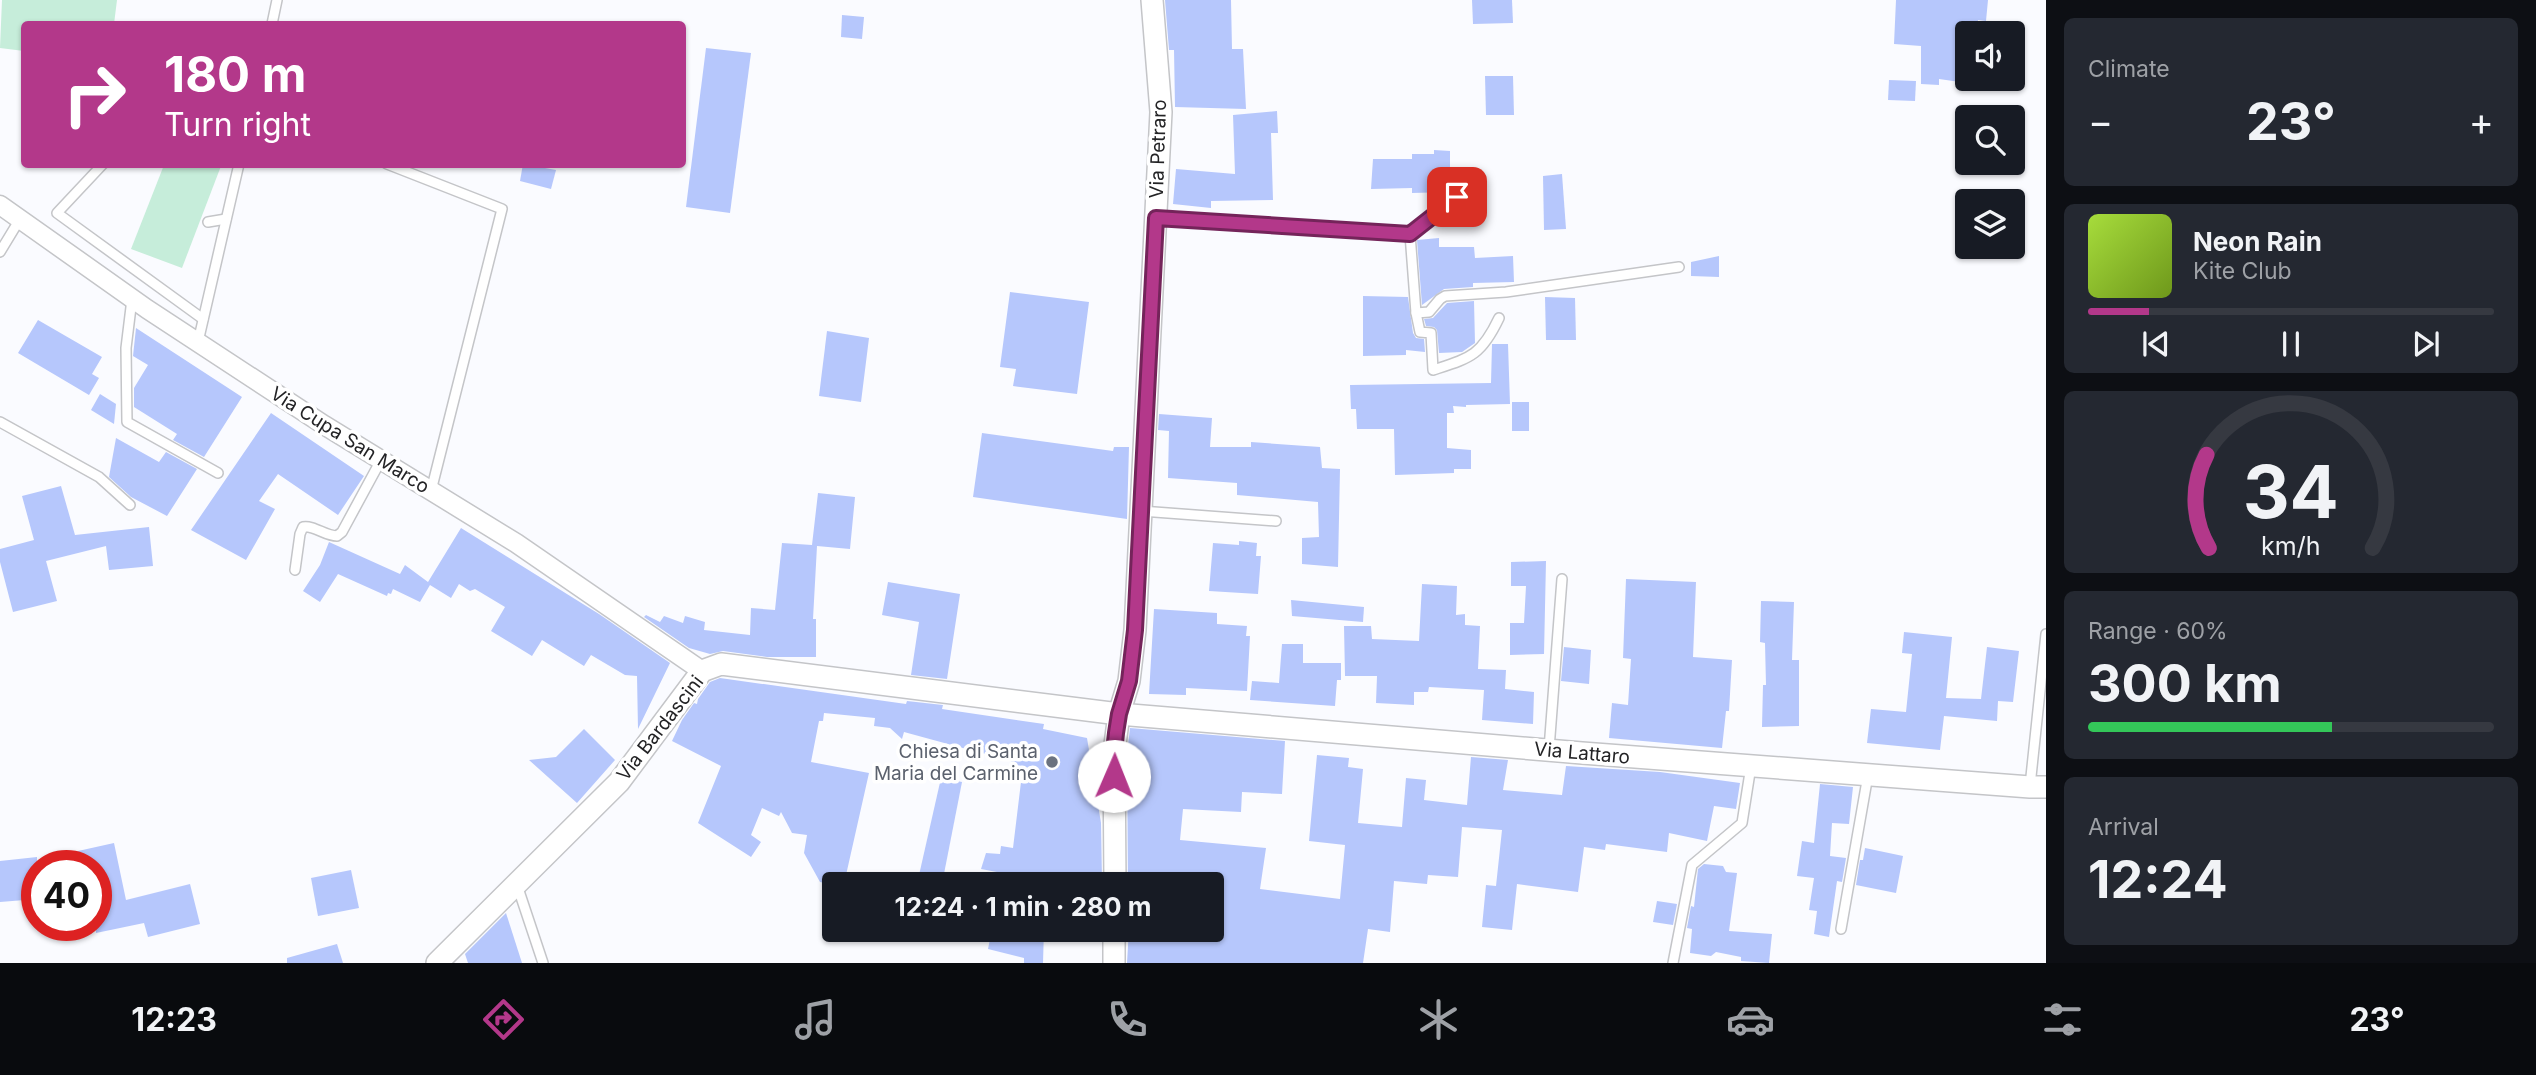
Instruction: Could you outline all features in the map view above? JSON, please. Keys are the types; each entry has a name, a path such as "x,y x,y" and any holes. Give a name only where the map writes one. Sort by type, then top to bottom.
{"street":[{"name":"Via Petraro","path":"1115,872 1114,752 1119,714 1129,681 1135,630 1161,112 1152,0"},
{"name":"Via Cupa San Marco","path":"0,205 132,299 516,544 702,671"},
{"name":"Via Bardascini","path":"437,963 619,782 702,671 721,664 1119,714"},
{"name":"Via Lattaro","path":"1119,714 1549,751 2038,787"},
{"path":"1114,942 1114,963"}],"lane":[{"path":"273,21 277,0"},
{"path":"99,168 57,213 203,319"},
{"path":"198,342 238,168"},
{"path":"397,168 502,209 431,491"},
{"path":"1156,218 1410,234 1475,182"},
{"path":"0,252 20,219"},
{"path":"208,222 226,219"},
{"path":"1410,234 1416,313 1420,332 1431,333 1433,370 1470,358 1490,337 1499,318"},
{"path":"1416,313 1429,312 1446,296 1506,292 1679,267"},
{"path":"132,299 126,348 127,422 218,473"},
{"path":"0,422 99,477 130,505"},
{"path":"295,569 303,527 309,526 328,536 337,536 342,532 381,460"},
{"path":"1141,511 1276,521"},
{"path":"1549,751 1562,579"},
{"path":"2038,787 2046,634"},
{"path":"1673,963 1692,865 1742,823 1751,766"},
{"path":"1841,929 1868,775"},
{"path":"517,886 543,963"}],"green space":[{"path":"2,0 117,0 114,21 21,21 21,51 0,48"},
{"path":"163,168 220,168 182,268 131,249"}],"building":[{"path":"1165,0 1231,0 1232,49 1243,49 1246,109 1175,107 1174,50 1169,50"},
{"path":"1472,0 1512,0 1513,23 1473,24"},
{"path":"1896,0 1988,0 1986,21 1955,21 1955,81 1939,79 1939,85 1921,84 1921,46 1894,44"},
{"path":"842,15 864,17 862,39 841,37"},
{"path":"706,48 751,53 730,213 686,207"},
{"path":"1485,76 1513,76 1514,115 1486,115"},
{"path":"1889,80 1916,81 1915,101 1888,100"},
{"path":"1277,111 1278,133 1271,133 1273,200 1211,201 1211,208 1173,204 1176,169 1235,174 1233,115"},
{"path":"1434,150 1450,151 1450,192 1412,193 1412,188 1371,189 1373,159 1412,159 1412,154 1434,154"},
{"path":"522,168 556,170 551,189 520,181"},
{"path":"1562,174 1566,229 1544,230 1543,176"},
{"path":"1439,238 1439,247 1474,247 1475,258 1513,256 1514,282 1473,283 1473,287 1444,289 1422,305 1417,240"},
{"path":"1719,256 1719,277 1691,276 1691,262"},
{"path":"1010,292 1089,302 1077,394 1013,386 1016,369 1000,367"},
{"path":"1363,296 1408,297 1413,333 1416,338 1424,339 1425,352 1406,350 1406,355 1363,356"},
{"path":"1545,297 1575,298 1576,340 1546,340"},
{"path":"1474,301 1475,343 1462,352 1439,353 1437,330 1426,326 1424,319 1433,318 1447,303"},
{"path":"38,320 102,357 92,374 99,378 89,395 18,353"},
{"path":"136,328 242,397 204,457 173,440 177,434 134,407 134,388 148,365 133,356"},
{"path":"827,331 869,338 861,402 819,396"},
{"path":"1492,344 1508,344 1510,404 1453,406 1454,413 1447,413 1447,448 1471,450 1471,469 1454,469 1454,473 1395,475 1394,429 1357,429 1356,409 1351,409 1350,385 1491,383"},
{"path":"100,394 116,404 114,424 91,410"},
{"path":"1512,402 1529,402 1529,431 1512,431"},
{"path":"271,413 364,476 338,515 278,474 259,501 275,509 246,560 191,530"},
{"path":"1159,414 1212,418 1210,447 1251,447 1251,442 1320,447 1322,468 1340,469 1338,567 1302,564 1302,538 1319,537 1318,502 1237,495 1237,483 1168,478 1169,431 1158,430"},
{"path":"982,433 1113,451 1114,447 1129,447 1127,519 973,497"},
{"path":"116,438 159,462 166,452 197,469 167,516 131,497 109,477"},
{"path":"61,486 75,535 149,527 153,566 109,570 106,546 46,561 57,601 13,612 0,562 0,549 34,540 22,496"},
{"path":"818,493 855,497 850,549 817,546 813,619 816,619 816,657 767,657 723,651 710,654 689,648 644,617 646,615 660,622 664,616 683,623 685,616 705,622 704,630 750,635 751,608 775,610 782,543 812,545"},
{"path":"461,528 599,614 670,663 638,729 637,676 625,675 591,655 584,666 542,640 532,656 491,631 505,607 475,589 470,591 459,584 451,598 430,585 420,602 393,589 387,596 338,574 320,602 303,591 320,565 329,542 400,574 405,565 428,582"},
{"path":"1239,541 1257,543 1256,556 1261,556 1258,594 1209,591 1213,543 1239,545"},
{"path":"1546,561 1544,654 1510,655 1510,623 1524,623 1526,586 1511,586 1511,562"},
{"path":"1626,579 1696,582 1693,657 1732,660 1729,711 1726,711 1722,748 1609,738 1612,703 1628,705 1631,659 1623,658"},
{"path":"888,582 960,594 947,679 911,675 919,622 882,615"},
{"path":"1422,584 1457,586 1456,615 1465,614 1465,625 1480,626 1478,669 1506,670 1505,689 1534,692 1533,724 1482,720 1484,690 1429,687 1428,692 1414,692 1414,705 1376,703 1377,676 1345,676 1344,626 1371,626 1372,639 1419,641"},
{"path":"1291,600 1364,607 1363,622 1292,616"},
{"path":"1761,601 1794,602 1792,660 1799,660 1799,726 1762,727 1763,685 1766,685 1765,643 1760,642"},
{"path":"1154,609 1217,613 1217,624 1247,626 1246,636 1250,636 1247,691 1186,688 1186,695 1149,694"},
{"path":"1904,632 1952,637 1946,698 1981,699 1987,647 2019,651 2013,702 1998,701 1997,721 1944,716 1940,750 1867,743 1871,709 1906,712 1912,654 1902,653"},
{"path":"1282,644 1303,644 1303,663 1341,663 1341,680 1337,680 1335,706 1250,700 1252,681 1279,683"},
{"path":"1564,647 1591,650 1589,684 1561,681"},
{"path":"720,678 906,704 907,701 943,705 942,709 1044,724 1043,729 1087,738 1101,823 1102,872 997,872 981,869 986,853 1000,854 1001,846 1013,848 1021,782 1017,781 1022,768 1004,757 904,732 902,739 890,728 874,726 875,718 824,713 823,721 819,721 811,762 869,773 847,872 822,872 820,882 804,853 807,835 792,833 781,812 779,816 762,808 751,835 761,842 751,857 698,823 721,766 672,741 682,720 694,703 697,704 710,682"},
{"path":"1130,728 1285,741 1282,794 1242,792 1241,812 1183,809 1180,840 1266,848 1260,889 1340,899 1345,845 1309,841 1317,755 1349,758 1348,767 1363,769 1358,823 1402,827 1406,778 1426,780 1424,800 1467,805 1471,757 1508,760 1503,790 1562,795 1566,766 1660,772 1740,783 1736,809 1714,806 1707,841 1669,833 1667,852 1606,844 1605,850 1584,847 1578,892 1517,884 1512,930 1482,927 1486,885 1496,886 1502,830 1462,827 1458,877 1428,875 1427,884 1394,881 1390,932 1368,929 1363,963 1127,963 1128,942 1224,942 1224,872 1128,872 1127,753"},
{"path":"584,729 615,760 577,803 529,760 556,757"},
{"path":"941,778 962,782 944,872 920,872"},
{"path":"1820,784 1853,787 1849,824 1832,823 1830,856 1846,858 1842,882 1837,881 1829,937 1814,934 1817,911 1809,910 1814,878 1797,876 1802,841 1814,843"},
{"path":"114,843 126,900 190,884 200,924 148,937 144,923 112,930 112,850 82,850"},
{"path":"1865,848 1903,856 1896,893 1856,885"},
{"path":"21,859 21,900 0,902 0,861"},
{"path":"1704,864 1723,866 1726,872 1737,873 1729,931 1772,934 1769,963 1741,961 1741,957 1716,952 1711,956 1690,953 1692,929 1687,928 1691,906 1694,907 1698,869"},
{"path":"351,870 359,908 318,916 311,878"},
{"path":"1657,901 1677,904 1673,925 1653,922"},
{"path":"506,913 522,963 468,963 465,954"},
{"path":"989,942 1044,942 1043,963 1024,963 1024,958 988,949"},
{"path":"337,944 343,963 287,963 287,958"}],"place":[{"name":"Chiesa di Santa Maria del Carmine","path":"1052,762"}],"route":[{"path":"1114,776 1116,733 1129,681 1135,630 1156,218 1410,234 1457,197"}]}
